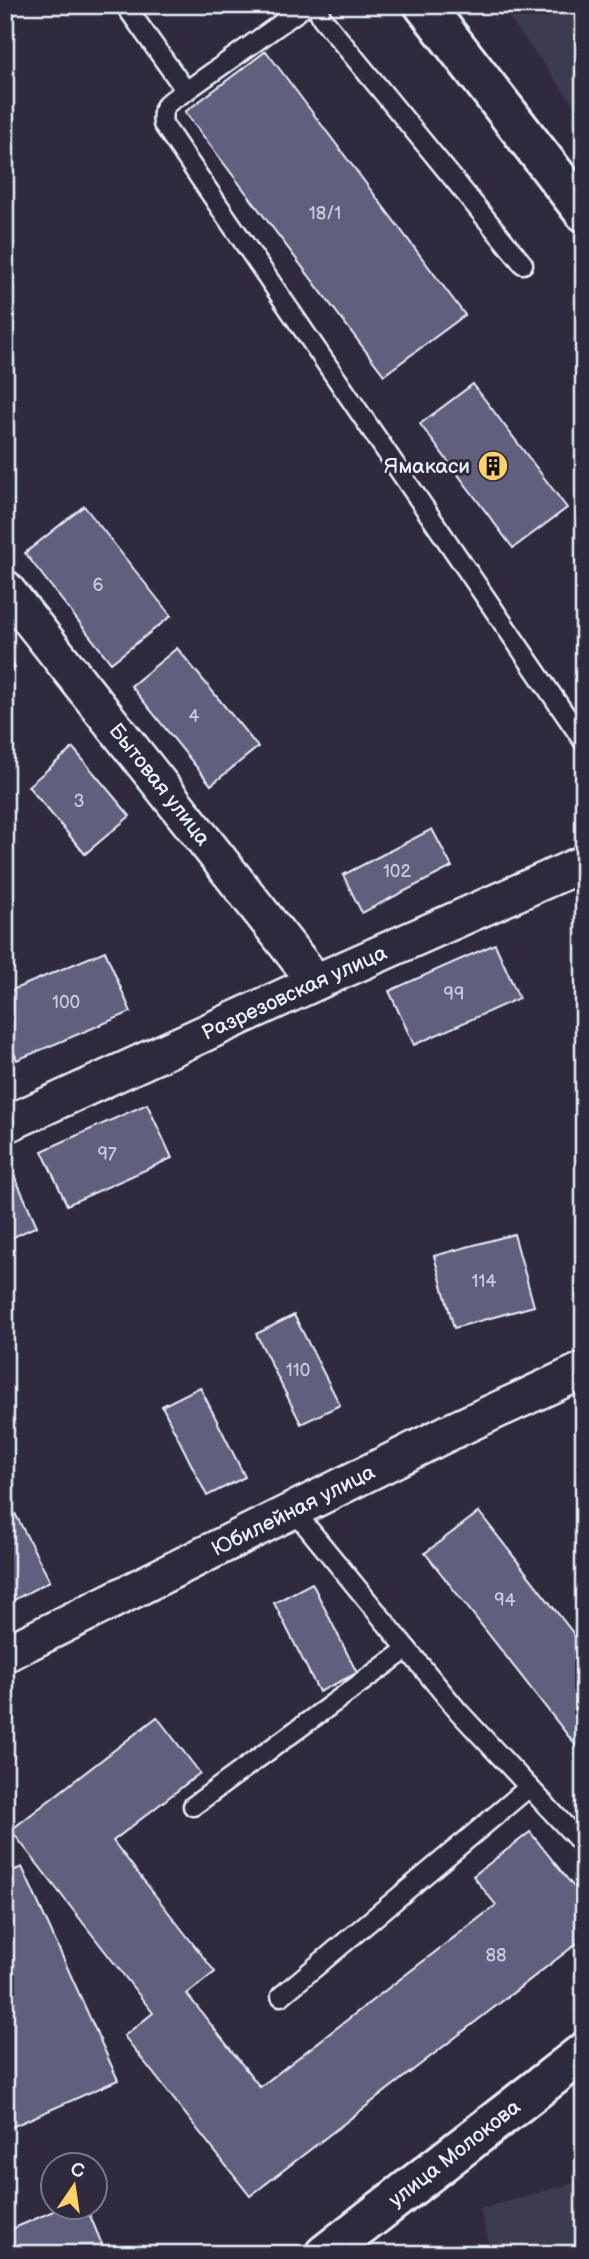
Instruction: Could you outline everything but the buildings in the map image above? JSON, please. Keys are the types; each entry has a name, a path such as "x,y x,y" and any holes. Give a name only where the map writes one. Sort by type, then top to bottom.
{"street":[{"path":"424,5 584,212"},
{"name":"Бытовая улица","path":"5,588 316,982"},
{"name":"Разрезовская улица","path":"5,1125 584,863"},
{"name":"Юбилейная улица","path":"5,1654 448,1433 584,1370"},
{"name":"улица Молокова","path":"325,2254 584,2052"}],"lane":[{"path":"125,5 186,92"},
{"path":"307,5 166,104 162,113 163,124 584,742"},
{"path":"316,5 322,18 523,264"},
{"path":"294,1511 458,1711 584,1846"},
{"path":"193,1806 407,1649"},
{"path":"281,1996 528,1788"}],"shaded area":[{"path":"499,5 584,5 584,118"},
{"path":"584,2180 584,2254 492,2254 480,2209"}],"place":[{"name":"Ямакаси","path":"493,466"}]}
